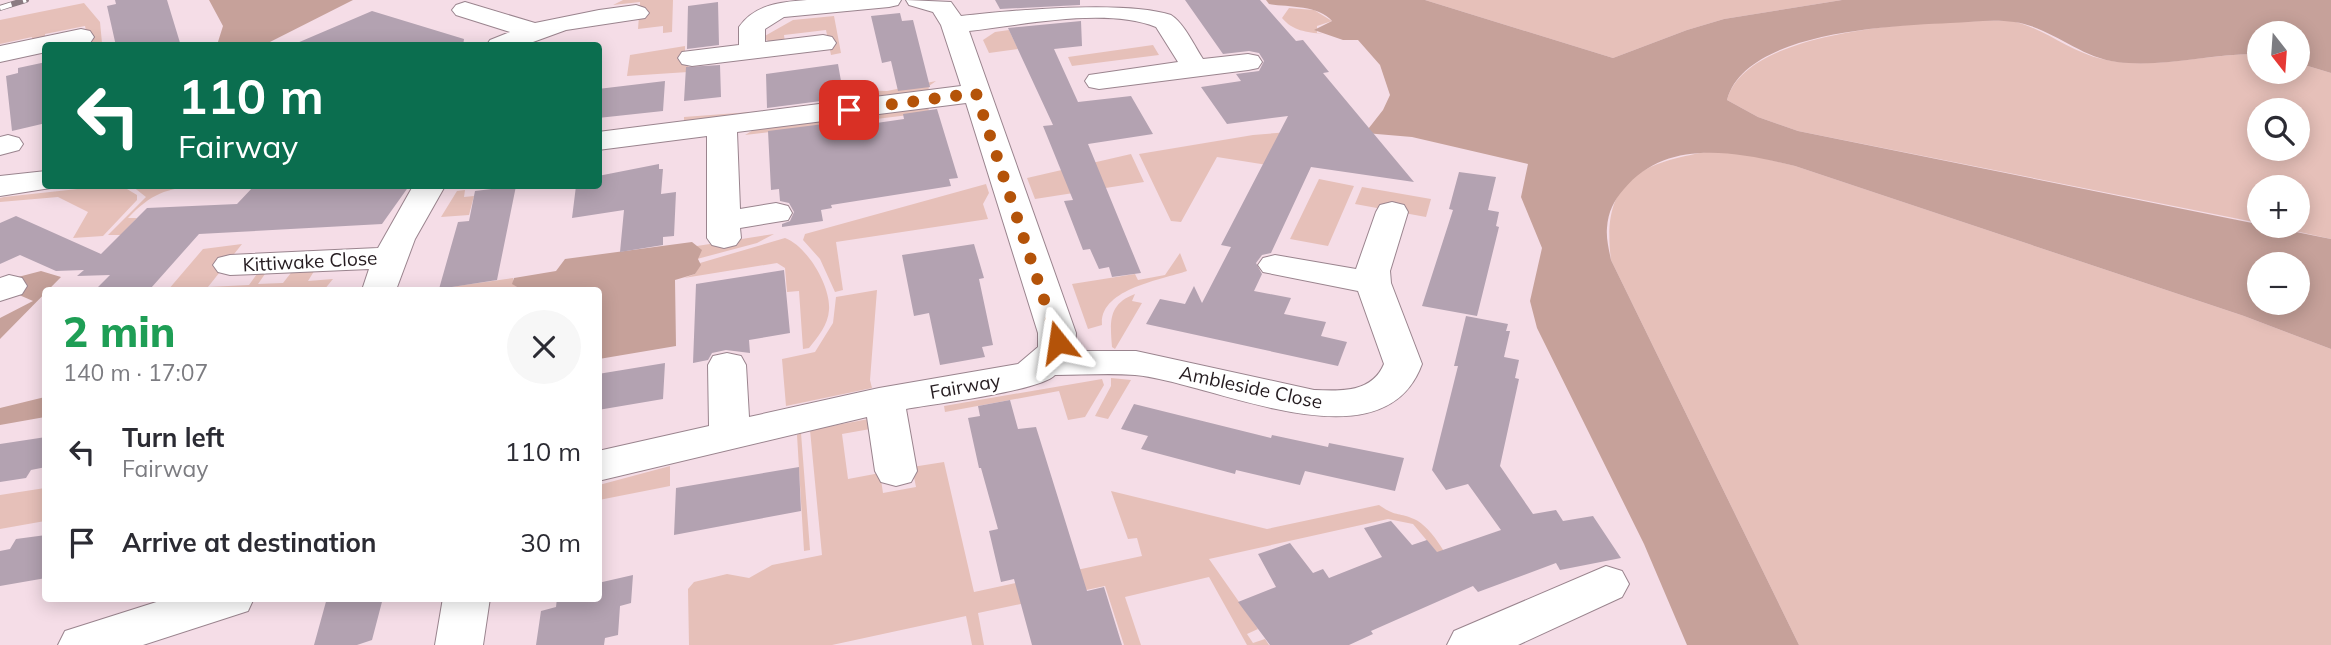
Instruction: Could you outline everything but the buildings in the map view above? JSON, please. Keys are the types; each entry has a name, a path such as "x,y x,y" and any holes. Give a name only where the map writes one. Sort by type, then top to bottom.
{"street":[{"path":"752,51 752,27 774,12 889,0"},
{"path":"918,0 942,7 954,25 1057,333 1057,350 1047,363"},
{"path":"954,25 1102,8 1140,10 1165,22 1196,68"},
{"path":"466,10 532,30"},
{"path":"507,42 532,30 559,22 636,13"},
{"path":"57,42 81,37"},
{"path":"692,58 823,43"},
{"path":"0,54 42,45"},
{"path":"1099,81 1248,62"},
{"path":"602,141 976,93"},
{"path":"722,126 724,230 776,213"},
{"path":"0,186 42,181"},
{"name":"Kittiwake Close","path":"380,287 391,258 427,189"},
{"path":"1275,265 1373,283 1374,271 1392,212"},
{"name":"Kittiwake Close","path":"230,265 391,258"},
{"name":"Ambleside Close","path":"1047,363 1136,363 1314,403 1357,402 1389,388 1400,376 1403,363 1373,283"},
{"name":"Fairway","path":"602,465 884,400 1020,376 1047,363"},
{"path":"727,365 730,434"},
{"path":"884,400 896,471"},
{"path":"1471,645 1487,635 1606,584"},
{"path":"82,645 184,606 208,602"},
{"path":"459,645 466,602"}],"shaded area":[{"path":"209,0 353,0 270,42 218,42 223,26"},
{"path":"623,0 673,0 672,32 663,33 663,26 638,29 640,2 613,5"},
{"path":"1266,0 1425,0 1613,58 1724,19 1842,0 2331,0 2331,73 2310,67 2310,21 2247,21 2247,54 2135,63 2103,59 2027,25 2006,21 1982,21 1858,30 1790,46 1761,59 1739,77 1727,100 1758,117 1798,131 2247,222 2247,238 2310,238 2310,235 2331,239 2331,349 2244,316 1795,166 1727,153 1682,155 1661,162 1641,173 1617,197 1609,217 1607,232 1611,260 1799,645 1687,645 1644,544 1537,328 1530,301 1542,248 1521,197 1528,164 1412,137 1365,133 1383,110 1390,95 1380,65 1358,40 1343,40 1314,30 1332,21 1326,16 1311,9 1269,4"},
{"path":"1425,0 1842,0 1724,19 1613,58"},
{"path":"84,3 100,22 102,42 88,42 85,26 45,34 45,41 33,43 32,37 0,44 0,20"},
{"path":"1289,8 1314,10 1332,21 1317,26 1317,33 1300,30 1282,18"},
{"path":"834,16 841,53 831,55 826,30 784,35 785,43 768,41 763,37 793,20"},
{"path":"2012,21 2024,24 2090,56 2122,62 2161,62 2247,54 2247,84 2310,84 2310,67 2331,73 2331,239 2310,234 2310,175 2247,175 2247,221 1798,131 1758,117 1727,100 1742,75 1771,55 1809,41 1852,32 1942,22"},
{"path":"1009,30 1018,49 989,53 983,40 995,32"},
{"path":"1153,45 1159,55 1072,66 1068,57"},
{"path":"685,46 685,54 689,54 688,72 627,76 630,55"},
{"path":"936,81 929,86 928,94 684,125 684,117 776,110 849,99 848,90 887,91"},
{"path":"928,105 929,112 925,113 745,135 755,129"},
{"path":"1301,131 1286,168 1217,157 1181,222 1171,221 1139,154 1253,135"},
{"path":"1706,152 1744,153 1795,166 2244,316 2331,349 2331,645 1799,645 1611,260 1609,233 1612,212 1618,195 1629,181 1661,163"},
{"path":"1131,154 1144,182 1035,199 1027,178"},
{"path":"1319,179 1354,186 1328,246 1290,239"},
{"path":"986,184 989,193 983,204 988,219 836,242 843,290 835,292 820,259 803,240 805,234"},
{"path":"1362,187 1431,199 1426,217 1355,204"},
{"path":"77,189 127,189 137,195 137,200 103,236 73,238 88,212 58,197 0,202 0,198"},
{"path":"136,189 174,189 144,203 128,218 137,218 121,235 108,235 146,197"},
{"path":"465,190 464,197 474,196 469,215 441,217 457,191"},
{"path":"774,234 757,243 697,259 697,246"},
{"path":"785,238 809,258 822,279 829,300 827,321 809,348 803,349 799,291 787,292 785,268 777,263 684,278 695,274 700,263"},
{"path":"692,242 702,250 698,259 701,265 695,274 675,280 676,346 602,358 602,287 517,287 512,284 514,278 556,271 565,259"},
{"path":"242,244 208,287 171,287 203,249"},
{"path":"1180,253 1187,271 1121,294 1110,303 1104,313 1102,325 1088,329 1072,284 1135,274 1138,280 1165,275"},
{"path":"316,268 308,281 333,279 326,287 208,287 249,285 259,271 267,271 258,284 283,283 294,269"},
{"path":"41,271 61,277 51,287 42,287 42,296 0,339 0,318 33,301 10,291 18,277"},
{"path":"513,278 513,284 518,287 450,287"},
{"path":"877,290 870,380 872,388 786,406 782,359 815,352 833,323 836,297"},
{"path":"1135,294 1132,301 1142,303 1115,349 1112,347 1111,322 1115,309 1126,298"},
{"path":"1111,378 1131,380 1108,419 1095,416 1111,386"},
{"path":"1102,379 1104,385 1085,417 1068,420 1059,391 945,412 944,406"},
{"path":"42,398 42,418 0,425 0,408"},
{"path":"874,418 876,428 842,434 848,479 880,473 883,493 916,487 912,467 944,462 974,592 1142,556 1137,538 1128,539 1111,491 1267,529 1379,505 1421,523 1441,546 1460,580 1413,524 1388,519 1209,559 1258,629 1247,634 1253,643 1265,639 1269,645 1247,645 1209,577 1125,597 1141,645 1124,645 1105,586 978,613 984,645 972,645 966,616 832,645 689,645 688,589 694,582 727,574 749,578 772,565 822,555 810,430"},
{"path":"801,433 810,550 804,551 797,435"},
{"path":"670,466 670,486 602,499 602,484"},
{"path":"42,488 42,522 0,529 0,495"}],"railway":[{"path":"0,8 26,0"}],"route":[{"path":"849,110 976,93 1058,342"}]}
